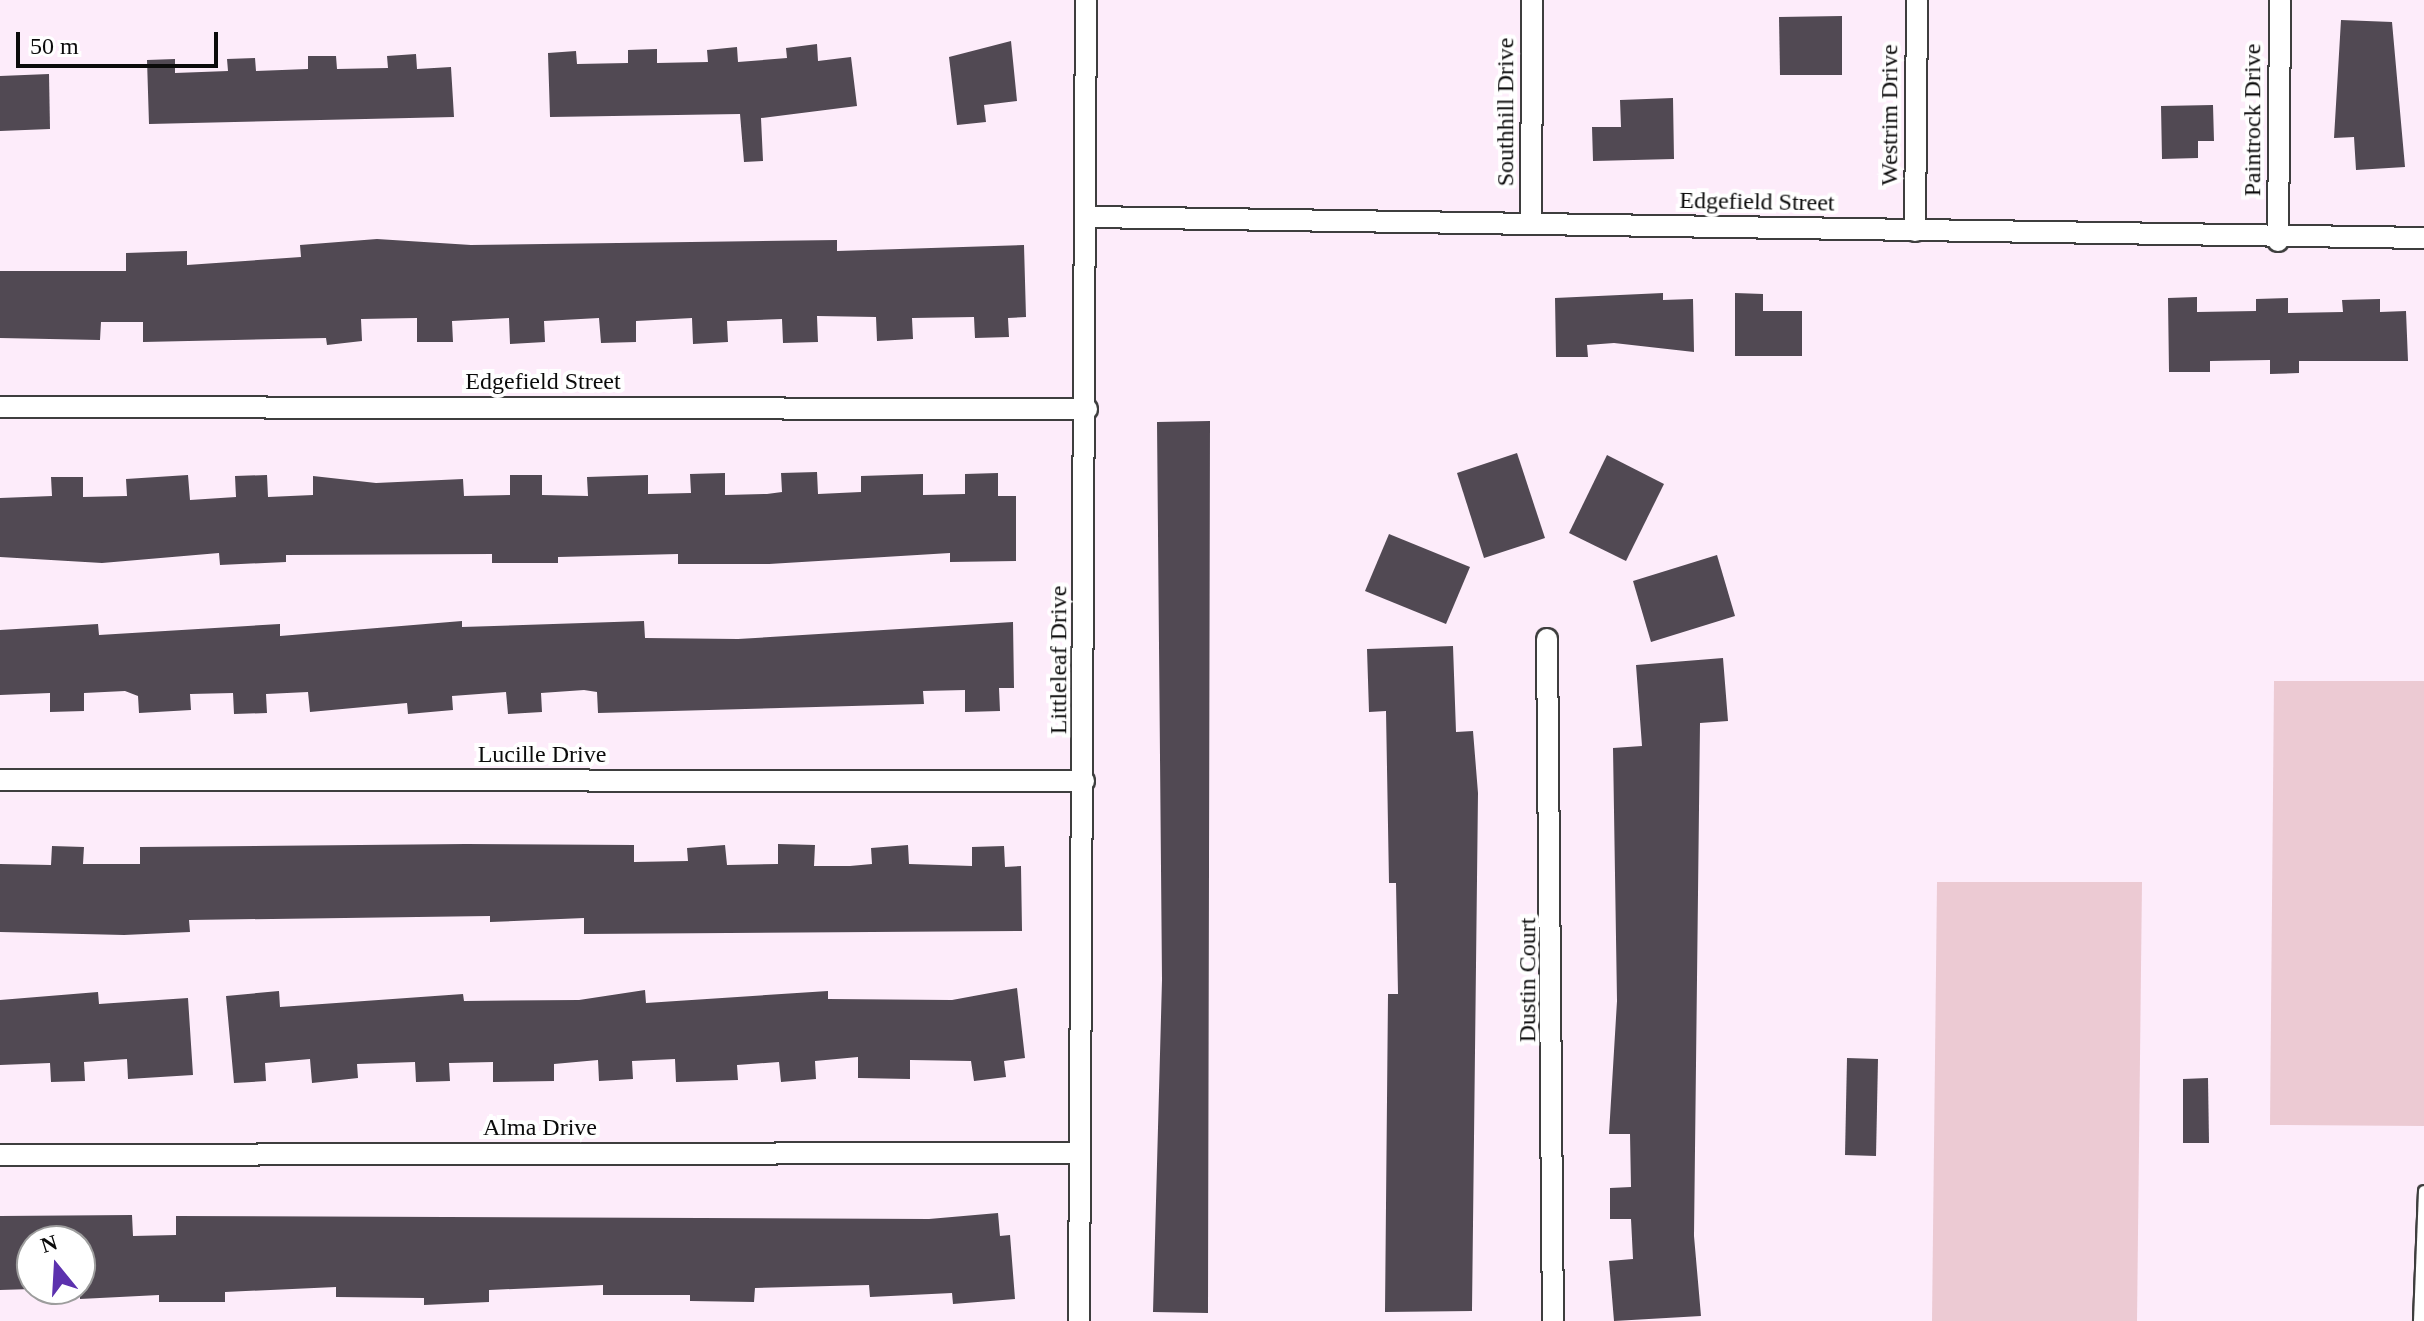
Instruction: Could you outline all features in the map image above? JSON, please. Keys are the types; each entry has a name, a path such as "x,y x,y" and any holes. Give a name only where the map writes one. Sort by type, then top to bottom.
{"street":[{"name":"Littleleaf Drive","path":"1079,1321 1089,217 1086,0"},
{"name":"Southhill Drive","path":"1531,224 1532,0"},
{"name":"Westrim Drive","path":"1915,231 1917,0"},
{"name":"Paintrock Drive","path":"2278,241 2280,0"},
{"name":"Edgefield Street","path":"1089,217 1915,231 2278,241 2424,238"},
{"name":"Edgefield Street","path":"0,407 1087,409"},
{"name":"Dustin Court","path":"1547,639 1553,1321"},
{"name":"Lucille Drive","path":"0,780 1084,781"},
{"name":"Alma Drive","path":"0,1155 1079,1153"}],"lane":[{"path":"2419,1321 2424,1191"}],"shaded area":[{"path":"2274,681 2424,681 2424,1126 2270,1125"},
{"path":"1937,882 2142,882 2137,1321 1932,1321"}],"building":[{"path":"1842,16 1842,75 1780,75 1779,17"},
{"path":"2341,20 2392,22 2405,167 2356,170 2354,137 2334,138"},
{"path":"1011,41 1017,101 984,105 986,122 957,125 949,57"},
{"path":"817,44 818,61 851,57 857,106 761,118 763,161 744,162 740,114 550,117 548,53 576,51 577,64 628,63 628,50 657,49 657,63 708,62 707,50 737,47 738,62 787,58 786,48"},
{"path":"416,54 417,69 451,67 454,117 149,124 147,60 175,59 175,73 228,71 227,59 255,58 256,71 308,69 308,56 336,56 337,69 388,68 387,56"},
{"path":"49,74 50,129 0,131 0,76"},
{"path":"1673,98 1674,159 1593,161 1592,127 1621,127 1620,100"},
{"path":"2213,105 2214,141 2198,141 2198,158 2162,159 2161,106"},
{"path":"377,239 471,245 837,240 837,251 1024,245 1026,317 1008,318 1009,337 975,338 974,317 912,318 913,339 877,341 876,317 817,316 818,342 783,343 782,319 727,321 728,342 693,344 692,318 636,321 636,342 601,343 599,318 544,321 545,342 510,344 509,318 452,321 453,342 417,342 417,318 361,319 362,341 327,345 326,338 143,342 143,322 101,322 100,340 0,338 0,271 126,271 126,253 187,251 187,265 301,257 300,245"},
{"path":"1663,293 1663,300 1693,299 1694,352 1614,343 1587,345 1588,357 1556,357 1555,298"},
{"path":"1735,293 1763,294 1763,311 1802,311 1802,356 1735,356"},
{"path":"2197,297 2197,312 2256,311 2256,299 2288,298 2288,313 2343,312 2342,300 2380,299 2380,312 2406,311 2408,361 2299,361 2299,373 2270,374 2270,360 2210,361 2210,372 2169,372 2168,298"},
{"path":"1210,421 1208,1313 1153,1312 1162,980 1157,422"},
{"path":"1517,453 1545,538 1484,558 1457,473"},
{"path":"1607,455 1664,484 1626,561 1569,533"},
{"path":"817,472 818,494 861,492 861,476 923,474 923,495 965,494 965,474 998,473 998,496 1016,496 1016,561 950,562 950,553 769,564 678,564 678,554 558,557 558,563 492,563 492,554 286,555 286,562 220,565 219,553 102,563 0,557 0,498 52,496 51,477 83,477 83,497 127,496 126,479 188,475 190,500 236,497 235,476 267,475 268,497 313,495 313,476 376,483 463,479 464,496 510,495 510,475 542,475 542,495 588,496 587,477 648,475 648,494 691,493 690,474 725,473 725,495 782,492 781,473"},
{"path":"1389,534 1470,567 1446,624 1365,591"},
{"path":"1717,555 1735,616 1651,642 1633,581"},
{"path":"462,621 462,627 644,621 645,638 738,639 1013,622 1014,688 999,688 1000,711 965,712 965,690 923,691 924,704 598,713 597,692 584,690 541,693 542,712 508,714 506,692 452,696 453,710 408,714 407,703 310,712 308,692 266,694 267,713 234,714 233,693 190,694 191,710 139,713 138,696 125,691 84,693 84,711 50,712 50,693 0,695 0,630 98,624 99,635 280,624 280,636"},
{"path":"1453,646 1456,732 1473,731 1478,793 1472,1311 1385,1312 1388,994 1398,994 1396,883 1389,883 1386,711 1369,712 1367,649"},
{"path":"1723,658 1728,721 1700,723 1694,1236 1701,1316 1614,1321 1609,1261 1633,1259 1631,1219 1610,1219 1610,1188 1631,1187 1630,1134 1609,1134 1617,1001 1613,748 1642,746 1636,665"},
{"path":"778,844 815,845 814,866 872,864 871,848 908,845 909,864 972,866 972,847 1004,846 1005,867 1021,866 1022,931 584,934 584,918 490,922 490,916 189,920 190,932 124,935 0,932 0,864 51,865 52,846 84,847 83,864 140,864 140,847 634,845 634,862 688,861 687,848 725,845 727,865 778,864"},
{"path":"1017,988 1025,1058 1004,1061 1006,1077 974,1081 971,1061 910,1060 910,1079 858,1078 858,1057 815,1061 816,1079 781,1082 779,1062 737,1065 738,1080 676,1082 675,1059 632,1061 633,1079 599,1081 598,1060 554,1064 554,1081 493,1082 493,1062 449,1063 450,1081 416,1082 415,1062 357,1064 358,1078 312,1083 310,1059 265,1063 266,1081 234,1083 226,996 279,991 280,1007 463,994 464,1001 579,1000 645,990 646,1003 828,991 828,999 952,1000"},
{"path":"98,992 99,1004 188,998 193,1075 128,1079 127,1059 84,1062 85,1081 51,1082 50,1063 0,1065 0,1000"},
{"path":"1847,1058 1878,1059 1876,1156 1845,1155"},
{"path":"2208,1078 2209,1143 2183,1143 2183,1079"},
{"path":"998,1213 1000,1236 1010,1235 1015,1299 953,1304 952,1293 870,1297 869,1285 755,1288 754,1302 690,1301 690,1295 603,1295 603,1285 489,1290 489,1302 424,1305 424,1298 336,1297 336,1287 225,1292 225,1302 159,1302 159,1295 96,1298 96,1225 16,1225 16,1290 0,1290 0,1216 132,1215 133,1236 176,1235 176,1216 929,1219"}]}
